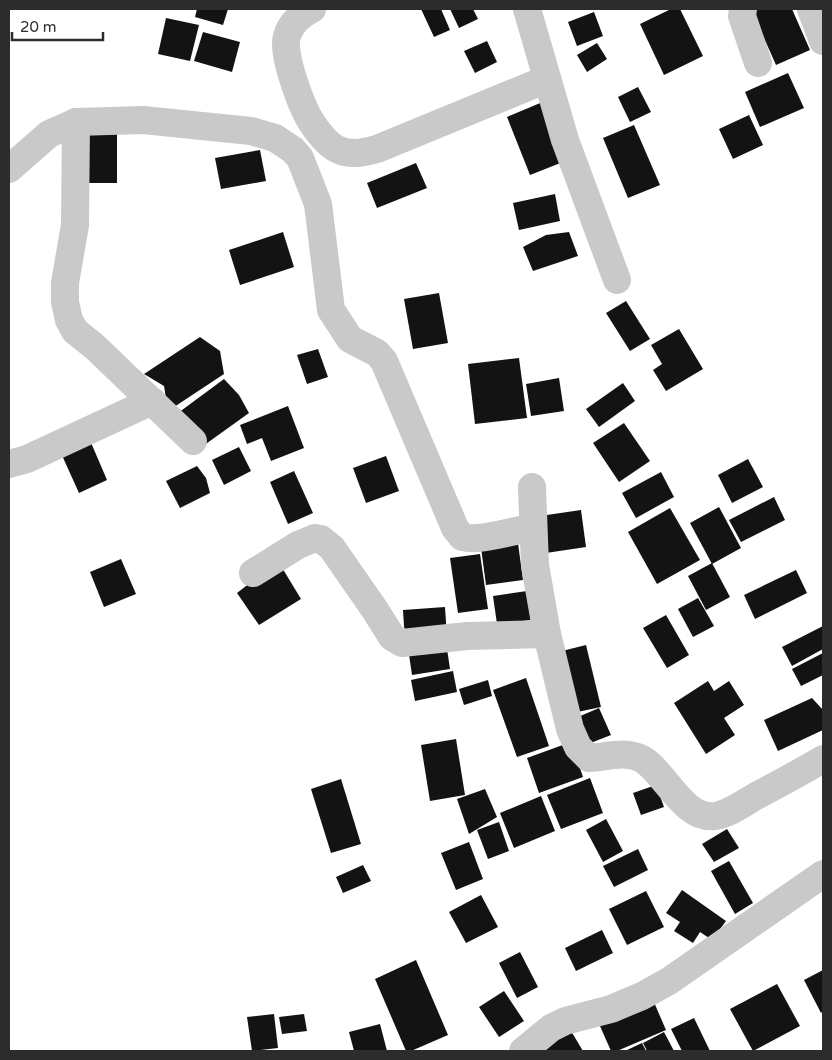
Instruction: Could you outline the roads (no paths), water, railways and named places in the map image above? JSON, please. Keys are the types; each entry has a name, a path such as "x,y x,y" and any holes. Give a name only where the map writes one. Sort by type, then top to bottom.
{"street":[{"path":"312,9 294,20 286,38 288,58 296,88 312,123 326,140 339,150 357,154 377,149 547,79"},
{"path":"527,9 565,140 617,280"},
{"path":"743,9 742,16 758,62"},
{"path":"811,9 823,41"},
{"path":"9,169 50,134 76,122 143,120 251,131 275,138 293,150 300,158 318,204 332,310 350,339 378,353 384,361 455,528 462,537 471,539 533,528"},
{"path":"76,122 75,225 65,283 65,302 69,320 75,331 95,347 193,441"},
{"path":"9,464 27,459 152,401"},
{"path":"532,487 535,565 547,634 570,729 578,747 589,758 624,754 641,759 657,772 683,802 699,814 714,816 733,809 823,759"},
{"path":"253,573 298,545 315,538 321,538 332,548 392,637 402,643 467,636 547,634"},
{"path":"522,1051 551,1028 565,1021 611,1009 662,985 823,874"}]}
